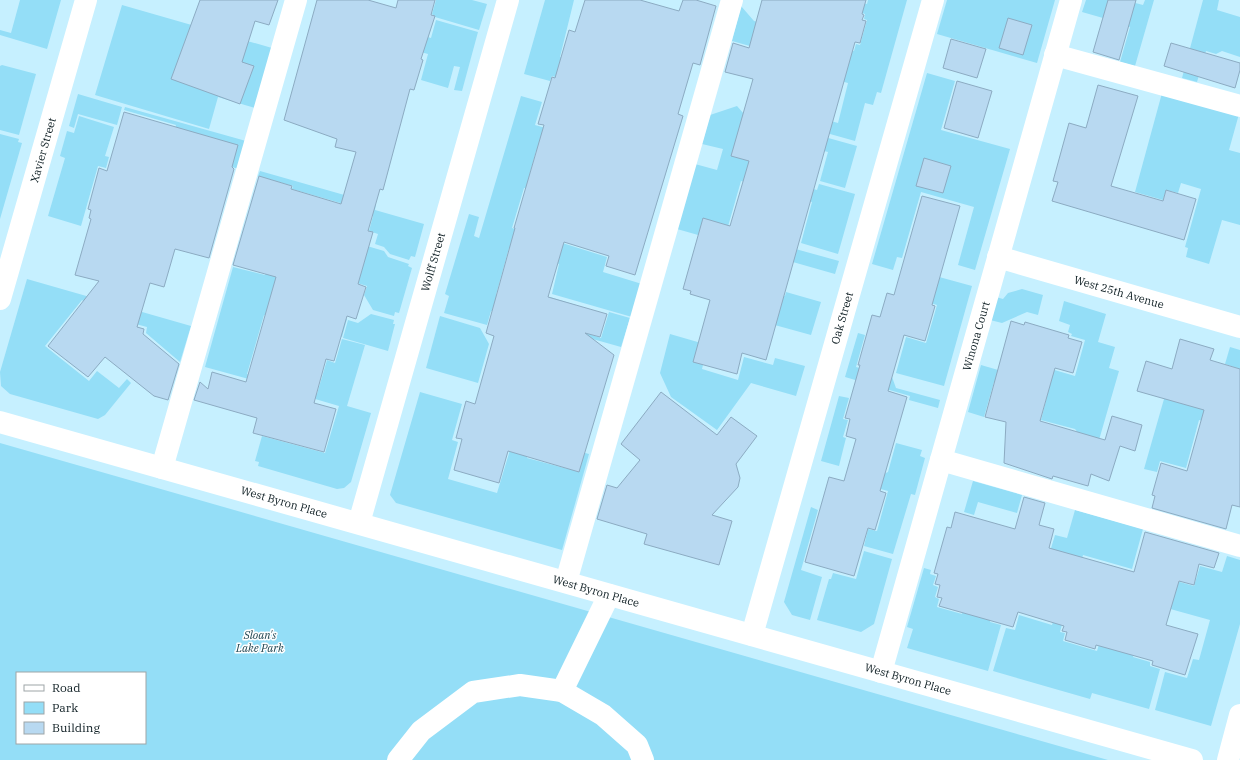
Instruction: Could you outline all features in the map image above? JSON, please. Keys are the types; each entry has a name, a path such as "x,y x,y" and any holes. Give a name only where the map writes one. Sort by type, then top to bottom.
{"street":[{"name":"Xavier Street","path":"0,299 86,0"},
{"path":"162,468 296,0"},
{"name":"Wolff Street","path":"358,523 508,0"},
{"path":"566,582 732,0"},
{"name":"Oak Street","path":"752,635 933,0"},
{"name":"Winona Court","path":"881,672 1071,0"},
{"path":"1055,55 1240,106"},
{"name":"West 25th Avenue","path":"998,257 1240,327"},
{"name":"West Byron Place","path":"0,422 1192,760"},
{"path":"940,460 1240,546"},
{"path":"562,691 609,595"},
{"path":"398,760 421,731 473,692 520,685 562,691 603,715 637,744 643,760"},
{"path":"1228,760 1240,715"}],"green space":[{"path":"20,0 61,0 47,49 0,35 0,30 11,33"},
{"path":"436,0 472,0 487,4 479,30 435,17 432,14"},
{"path":"545,0 574,0 560,57 568,60 562,79 552,76 550,81 524,74"},
{"path":"852,0 867,4 868,0 907,0 881,93 877,92 873,105 865,103 855,141 798,125 802,113 838,123 848,83 803,71 812,39 854,51 856,44 860,45 867,20 864,19 865,14 828,3"},
{"path":"947,0 1055,0 1037,63 937,34"},
{"path":"1086,0 1116,0 1110,20 1082,12"},
{"path":"1124,0 1143,5 1145,0 1154,0 1135,66 1120,62 1130,27 1114,22"},
{"path":"1203,0 1219,0 1217,10 1240,17 1240,57 1222,51 1216,54 1206,51 1197,82 1182,78"},
{"path":"122,5 272,48 255,108 218,97 209,129 95,95"},
{"path":"741,6 754,21 791,31 768,51 732,41"},
{"path":"436,20 478,32 462,91 454,90 460,67 454,66 448,88 421,80 428,54 376,40 381,23 431,38"},
{"path":"2,65 36,74 19,135 0,130 0,66"},
{"path":"927,73 955,81 941,130 1010,149 975,270 958,265 974,207 921,192 902,258 897,257 893,270 872,264"},
{"path":"1162,93 1239,114 1229,150 1240,153 1240,225 1222,220 1209,264 1186,257 1188,248 1185,247 1201,189 1181,183 1178,193 1166,190 1163,200 1135,192"},
{"path":"78,94 122,107 117,125 78,114 74,128 69,126"},
{"path":"521,96 542,102 535,125 606,145 583,165 536,151 527,184 569,202 524,188 512,228 555,241 550,260 509,248 496,295 536,307 549,301 550,297 576,305 569,329 548,328 491,311 487,325 444,313 449,296 445,294 469,214 479,217 474,236 479,238"},
{"path":"737,106 744,114 774,168 771,177 817,190 819,184 855,194 838,254 801,243 812,202 741,181 727,230 839,261 835,274 677,229 695,164 717,170 723,149 702,144 710,115"},
{"path":"125,107 246,141 239,169 203,159 168,153 176,125 124,110"},
{"path":"79,116 114,127 105,156 109,157 106,168 98,166 81,226 48,216 65,158 60,156 67,131 74,133"},
{"path":"796,129 857,146 845,188 820,181 828,152 824,151"},
{"path":"0,134 19,139 18,142 22,143 0,219"},
{"path":"260,171 376,204 375,210 424,224 415,257 411,256 409,260 390,254 384,247 375,244 378,234 369,231 373,216 367,214 368,211 292,189 293,186 258,176"},
{"path":"279,226 287,302 347,319 342,337 264,315 247,374 264,379 263,383 205,367 233,267 265,275"},
{"path":"556,241 607,257 603,272 642,284 632,317 552,294 559,264 550,261"},
{"path":"367,246 384,251 388,257 409,264 408,266 412,268 399,313 395,312 394,316 373,310 364,295 367,286 357,283"},
{"path":"921,272 972,286 944,386 896,373 906,337 926,343 937,305 907,296"},
{"path":"27,279 191,326 180,362 146,333 147,327 128,322 124,334 82,300 45,346 89,381 97,371 119,388 127,379 131,383 105,415 98,419 10,394 1,386 0,372"},
{"path":"1022,289 1043,295 1038,315 1027,312 1002,323 990,320 996,297 1003,299 1008,293"},
{"path":"768,292 785,296 786,292 821,302 811,335 760,321"},
{"path":"1064,301 1106,314 1098,342 1115,347 1109,368 1119,371 1099,440 1079,434 1075,429 1041,420 1047,397 994,382 984,417 968,412 981,365 1047,384 1051,369 1075,376 1085,340 1071,336 1072,334 1068,332 1070,325 1059,321"},
{"path":"609,312 630,318 621,347 582,336 583,332 601,338"},
{"path":"371,314 394,320 393,324 395,324 388,351 343,338 348,320 358,323"},
{"path":"440,316 480,328 489,344 478,383 426,368"},
{"path":"858,333 865,335 856,367 892,377 896,388 940,400 938,408 909,400 910,396 845,377"},
{"path":"670,334 708,345 702,369 738,380 744,357 773,365 775,358 805,366 796,396 751,383 717,430 671,397 660,373"},
{"path":"342,339 365,345 347,406 371,413 351,482 344,488 337,489 258,466 259,462 255,461 262,436 325,453 339,406 264,384 266,379 317,394 327,360 335,363"},
{"path":"1230,347 1240,350 1240,369 1225,364"},
{"path":"546,391 527,458 568,469 574,450 589,454 562,550 396,503 390,495 420,392 462,404 452,440 458,442 448,479 497,493 513,440"},
{"path":"1181,394 1240,431 1199,420 1186,468 1160,461 1157,472 1144,469 1164,399 1166,397"},
{"path":"839,396 849,398 843,419 848,420 843,437 846,438 839,466 821,461"},
{"name":"Sloan's Lake Park","path":"0,443 1108,760 0,760"},
{"path":"896,443 922,450 920,456 925,458 915,495 911,494 893,554 864,546 868,529 877,531 888,491 862,484 888,472"},
{"path":"973,481 1022,495 1017,513 978,502 974,515 964,512"},
{"path":"811,507 818,510 801,570 822,577 810,620 792,615 784,602"},
{"path":"1075,510 1143,529 1132,569 1083,555 1077,577 1045,568 1055,535 1067,538"},
{"path":"864,551 892,559 874,624 861,632 817,620 829,579 831,579 833,573 856,579"},
{"path":"1227,556 1240,560 1240,624 1211,726 1155,710 1165,672 1187,678 1193,659 1199,660 1210,620 1127,597 1168,581 1169,579 1194,586 1200,566 1222,572"},
{"path":"924,568 931,570 930,574 936,576 933,585 938,587 935,597 939,599 937,607 962,614 964,606 992,614 990,622 1001,625 988,671 907,648 913,629 907,627"},
{"path":"1066,578 1074,580 1060,632 1065,633 1063,641 1097,651 1101,638 1137,642 1133,657 1150,662 1150,666 1160,669 1149,709 1092,693 1090,699 993,671 1006,628 1015,630 1019,615 1052,625"}],"building":[{"path":"200,0 278,0 269,25 255,21 242,62 254,66 240,104 171,79"},
{"path":"317,0 368,0 396,8 398,0 435,0 431,15 435,16 421,59 423,60 414,90 410,89 383,190 380,189 368,231 373,232 358,284 366,287 356,319 347,316 334,361 326,359 314,403 336,409 324,452 253,433 257,418 194,400 200,382 208,389 212,372 246,382 276,277 233,265 259,176 292,186 291,189 341,204 356,152 335,147 337,139 284,120"},
{"path":"585,0 640,0 679,11 683,0 696,0 716,6 700,65 693,63 678,114 683,116 635,275 606,266 609,256 564,242 548,297 607,314 600,337 585,333 614,355 579,472 508,451 499,483 454,470 462,439 456,438 466,401 475,404 494,336 486,333 514,228 544,125 538,124 552,77 555,78 569,30 575,32"},
{"path":"762,0 866,0 862,20 866,21 860,43 855,42 766,360 742,353 737,374 693,362 710,300 690,294 691,291 683,289 703,218 730,226 749,161 731,156 753,79 725,72 733,43 749,48"},
{"path":"1108,0 1136,0 1119,60 1093,52"},
{"path":"1008,18 1032,25 1023,55 999,48"},
{"path":"951,39 986,49 977,78 943,68"},
{"path":"1171,43 1240,63 1240,70 1235,88 1164,66"},
{"path":"957,81 992,91 978,138 944,128"},
{"path":"1098,85 1138,96 1111,186 1163,201 1166,190 1196,199 1184,240 1052,201 1058,182 1053,181 1069,123 1086,128"},
{"path":"124,112 238,145 232,167 234,169 209,258 175,249 164,287 150,283 137,327 144,329 143,334 179,364 168,400 154,396 105,357 88,377 48,346 99,281 75,275 91,219 89,218 91,210 88,209 99,168 107,171"},
{"path":"924,158 951,166 943,193 916,186"},
{"path":"922,196 960,206 932,305 935,306 925,341 904,335 888,391 907,397 880,491 886,493 875,530 868,528 854,576 805,562 829,477 844,481 856,439 846,436 850,419 845,418 860,365 858,365 872,315 880,317 887,293 894,295"},
{"path":"1011,321 1024,325 1025,322 1069,335 1068,338 1082,342 1073,373 1055,368 1040,421 1105,440 1112,416 1142,425 1135,451 1120,446 1109,481 1091,474 1088,486 1053,476 1052,479 1004,463 1006,422 985,417"},
{"path":"1180,339 1214,349 1210,360 1240,369 1240,507 1232,505 1226,529 1152,508 1155,496 1152,495 1161,463 1187,471 1204,410 1137,391 1146,361 1172,369"},
{"path":"661,392 717,435 731,417 757,436 736,464 740,478 738,487 712,515 732,521 719,565 644,544 647,534 597,519 607,485 617,488 640,460 621,444"},
{"path":"1024,497 1045,503 1039,525 1054,529 1049,548 1134,572 1145,532 1219,553 1214,568 1199,564 1194,585 1179,581 1166,625 1198,634 1185,675 1152,665 1153,661 1096,645 1095,649 1065,640 1067,632 1062,631 1064,626 1018,612 1013,627 939,606 942,598 937,597 940,585 935,584 938,574 934,573 947,527 951,528 955,512 1015,529"}]}
